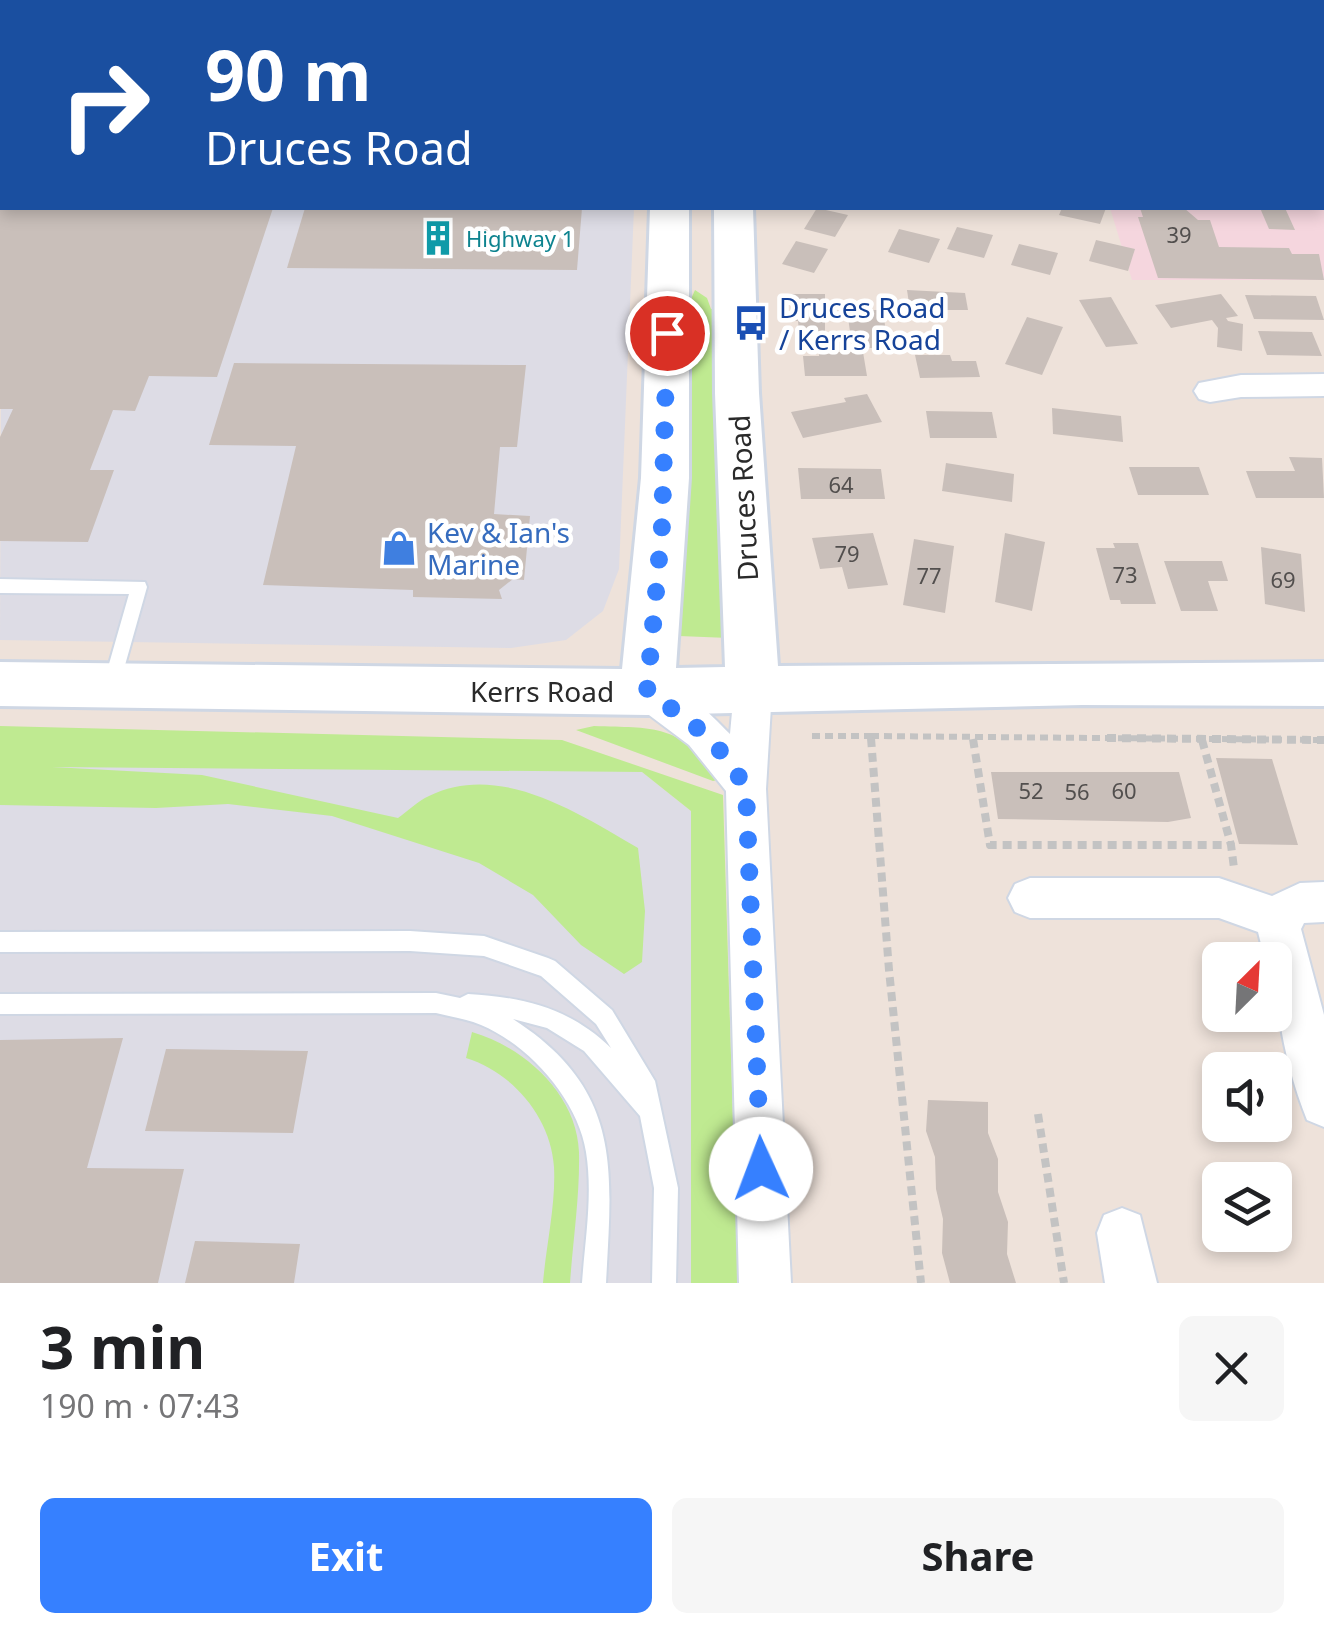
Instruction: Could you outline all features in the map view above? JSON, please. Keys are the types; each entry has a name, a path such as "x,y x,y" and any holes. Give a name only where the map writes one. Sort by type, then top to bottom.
{"main road":[{"path":"647,692 662,526 668,210"},
{"name":"Druces Road","path":"734,210 737,393 753,690"},
{"path":"668,260 736,261"},
{"name":"Kerrs Road","path":"0,684 647,692 1082,683 1324,684"}],"street":[{"path":"1210,391 1241,386 1324,384"},
{"name":"Druces Road","path":"753,690 746,789 765,1283"},
{"path":"647,692 701,728 730,762 746,789"},
{"path":"1030,898 1219,898 1280,918"},
{"path":"1324,902 1297,903 1280,918 1283,954 1324,1103"},
{"path":"1122,1233 1131,1283"}],"lane":[{"path":"0,586 138,587 112,687"},
{"path":"0,942 410,941 484,946 548,968 604,1016 644,1081 666,1188 664,1283"},
{"path":"0,1004 436,1003 515,1008 544,1015 583,1035 603,1052 650,1112"},
{"path":"436,1003 483,1014 508,1028 554,1069 579,1098 594,1137 599,1182 594,1283"}],"path":[{"path":"812,736 1324,740"},
{"path":"871,736 889,970 921,1283"},
{"path":"973,738 990,845 1232,844"},
{"path":"1202,740 1232,844 1234,874"},
{"path":"1038,1114 1064,1283"}],"shaded area":[{"path":"2,210 634,210 619,569 603,611 566,640 511,648 0,640"},
{"path":"1111,210 1324,210 1324,280 1132,280"},
{"path":"0,760 641,771 691,811 691,1283 0,1283"}],"green space":[{"path":"695,290 707,298 711,309 719,308 729,638 679,636 679,310 686,310"},
{"path":"0,726 562,740 723,795 738,1283 691,1283 691,811 642,772 52,767 202,775 398,818 425,798 456,787 483,784 537,796 638,848 645,911 642,962 624,974 581,945 533,895 479,863 332,816 228,804 156,808 0,805"},
{"path":"594,726 667,733 693,748 722,779 713,781 576,730"},
{"path":"472,1032 528,1061 558,1092 569,1111 579,1152 570,1283 543,1283 554,1181 545,1131 537,1114 513,1085 466,1058"}],"building":[{"path":"0,210 272,210 217,377 149,376 135,411 113,410 90,470 114,470 88,542 0,541 0,437 13,409 0,409"},
{"name":"Highway 1","path":"304,210 582,210 577,270 287,268"},
{"path":"816,210 848,215 835,237 804,229"},
{"path":"1061,210 1105,210 1100,224 1059,215"},
{"path":"1141,210 1186,210 1198,220 1210,220 1219,247 1289,248 1292,254 1319,254 1324,280 1158,278 1138,217 1143,217"},
{"path":"1261,210 1286,210 1295,230 1269,229"},
{"path":"957,227 993,235 984,258 947,249"},
{"path":"899,229 940,239 929,263 888,252"},
{"path":"1096,240 1135,249 1128,271 1089,261"},
{"path":"796,241 828,249 814,273 782,264"},
{"path":"1019,244 1058,253 1050,275 1011,265"},
{"path":"907,290 965,293 968,310 910,310"},
{"path":"789,294 825,294 825,332 799,332 798,321 792,321"},
{"path":"1221,294 1238,316 1226,318 1228,321 1243,324 1242,351 1217,347 1218,328 1212,320 1171,328 1155,305"},
{"path":"1245,295 1316,296 1324,320 1254,319"},
{"path":"1111,297 1138,344 1106,347 1079,300"},
{"path":"847,310 883,310 888,348 858,348 857,339 851,339"},
{"path":"1027,317 1063,327 1042,375 1005,364"},
{"path":"1258,331 1312,332 1322,356 1267,355"},
{"path":"819,352 863,352 867,376 805,376 803,356 819,356"},
{"path":"915,355 950,355 952,361 976,361 980,377 920,378"},
{"path":"234,363 526,365 517,447 500,447 494,514 530,516 524,580 513,579 499,590 502,599 413,597 413,590 263,585 296,446 209,445"},
{"path":"867,394 882,422 803,438 791,412 846,402 844,398"},
{"path":"1052,408 1121,416 1123,442 1053,434"},
{"path":"926,411 992,412 997,438 930,438"},
{"path":"1289,457 1322,458 1324,498 1256,498 1246,471 1295,471"},
{"path":"946,463 1014,474 1012,502 942,491"},
{"path":"1129,467 1199,467 1209,495 1138,495"},
{"path":"798,468 881,469 885,499 801,499"},
{"path":"873,533 888,585 848,589 842,567 820,569 812,538"},
{"path":"1005,533 1045,542 1032,611 995,602"},
{"path":"914,539 954,546 945,613 903,605"},
{"path":"1113,543 1138,543 1156,604 1121,604 1120,600 1110,600 1096,548 1115,548"},
{"path":"1261,547 1301,554 1305,612 1265,604"},
{"path":"1164,561 1222,561 1228,581 1208,581 1218,611 1181,611"},
{"path":"1216,758 1272,759 1298,845 1239,844"},
{"path":"991,772 1179,772 1191,818 1168,822 998,819"},
{"path":"123,1038 87,1168 184,1169 158,1283 0,1283 0,1040"},
{"path":"166,1049 308,1051 293,1133 145,1131"},
{"path":"928,1100 988,1102 988,1133 998,1159 998,1192 1008,1222 1007,1254 1016,1283 950,1283 942,1253 943,1219 936,1189 935,1157 926,1131"},
{"path":"195,1241 300,1244 294,1283 185,1283"}],"place":[{"name":"Highway 1","path":"438,238"},
{"name":"Druces Road / Kerrs Road","path":"751,323"},
{"name":"Kev & Ian's Marine","path":"399,548"}],"route":[{"path":"667,333 665,478 647,692 701,728 730,762 746,789 761,1169"}]}
